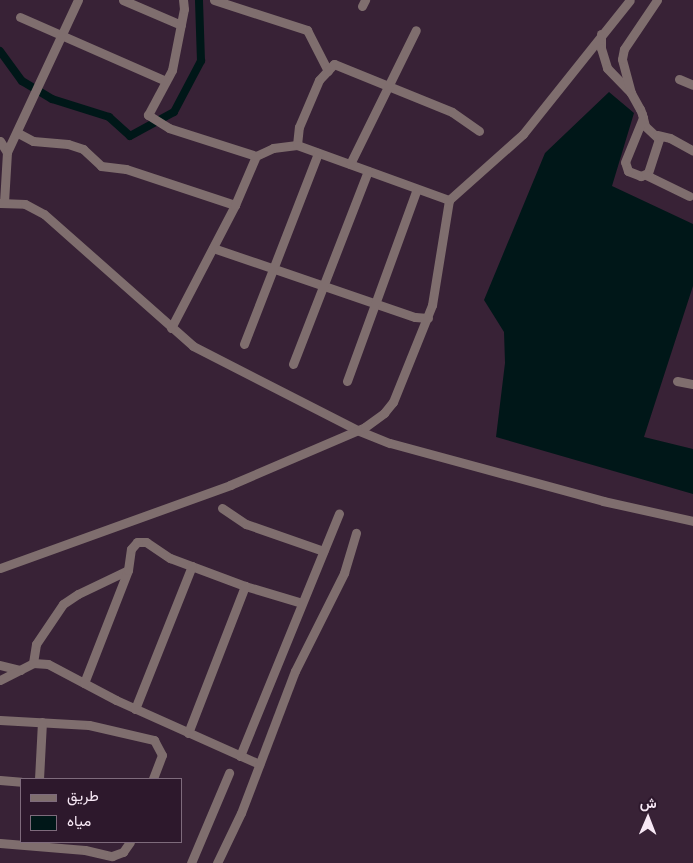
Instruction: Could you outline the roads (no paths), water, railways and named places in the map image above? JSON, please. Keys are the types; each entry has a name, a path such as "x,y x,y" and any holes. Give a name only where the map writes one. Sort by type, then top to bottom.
{"street":[{"path":"78,0 18,133 7,152 2,203 25,204 44,214 105,266 171,328 205,353 357,430 390,443 548,486 693,521"},
{"path":"123,0 181,25"},
{"path":"183,0 181,25 172,70 148,115 169,128 256,156"},
{"path":"214,0 307,30 328,71"},
{"path":"0,568 219,490 357,430 379,418 393,402 428,318 438,280 449,200 523,134 630,0"},
{"path":"657,0 624,49 622,60 631,93 647,129 693,150"},
{"path":"20,17 166,81"},
{"path":"350,164 416,30"},
{"path":"601,34 602,55 607,68 631,93"},
{"path":"297,145 299,127 312,95 319,80 334,64 388,84 452,112 479,131"},
{"path":"679,79 693,85"},
{"path":"643,118 625,162 628,170 646,175 689,196"},
{"path":"18,133 33,141 68,144 83,149 101,166 126,169 236,205"},
{"path":"646,175 659,145 657,135"},
{"path":"0,141 7,152"},
{"path":"171,328 236,205 256,156 273,148 297,145 449,200"},
{"path":"244,344 318,153"},
{"path":"293,364 368,171"},
{"path":"348,381 378,304 417,189"},
{"path":"213,248 415,318 428,318"},
{"path":"677,381 693,384"},
{"path":"222,508 246,524 323,551"},
{"path":"240,756 339,513"},
{"path":"217,863 259,764 295,671 344,573 356,533"},
{"path":"84,683 128,570 131,549 140,541 192,566 245,586 302,603"},
{"path":"136,709 192,566"},
{"path":"33,663 36,644 63,604 128,570"},
{"path":"188,733 245,586"},
{"path":"0,680 33,663 48,664 136,709 259,764"},
{"path":"0,665 20,670"},
{"path":"0,720 106,727 154,740 162,755 153,778"},
{"path":"39,778 42,722"},
{"path":"191,863 229,773"},
{"path":"0,780 20,782"},
{"path":"0,843 86,850 114,859 124,852 129,843"}],"water":[{"path":"609,92 634,113 612,186 693,224 693,286 644,437 693,449 693,494 496,437 505,363 504,332 484,300 545,153"}],"waterway":[{"path":"0,51 22,81 52,99 109,117 130,136 174,112 201,61 199,0"}]}
